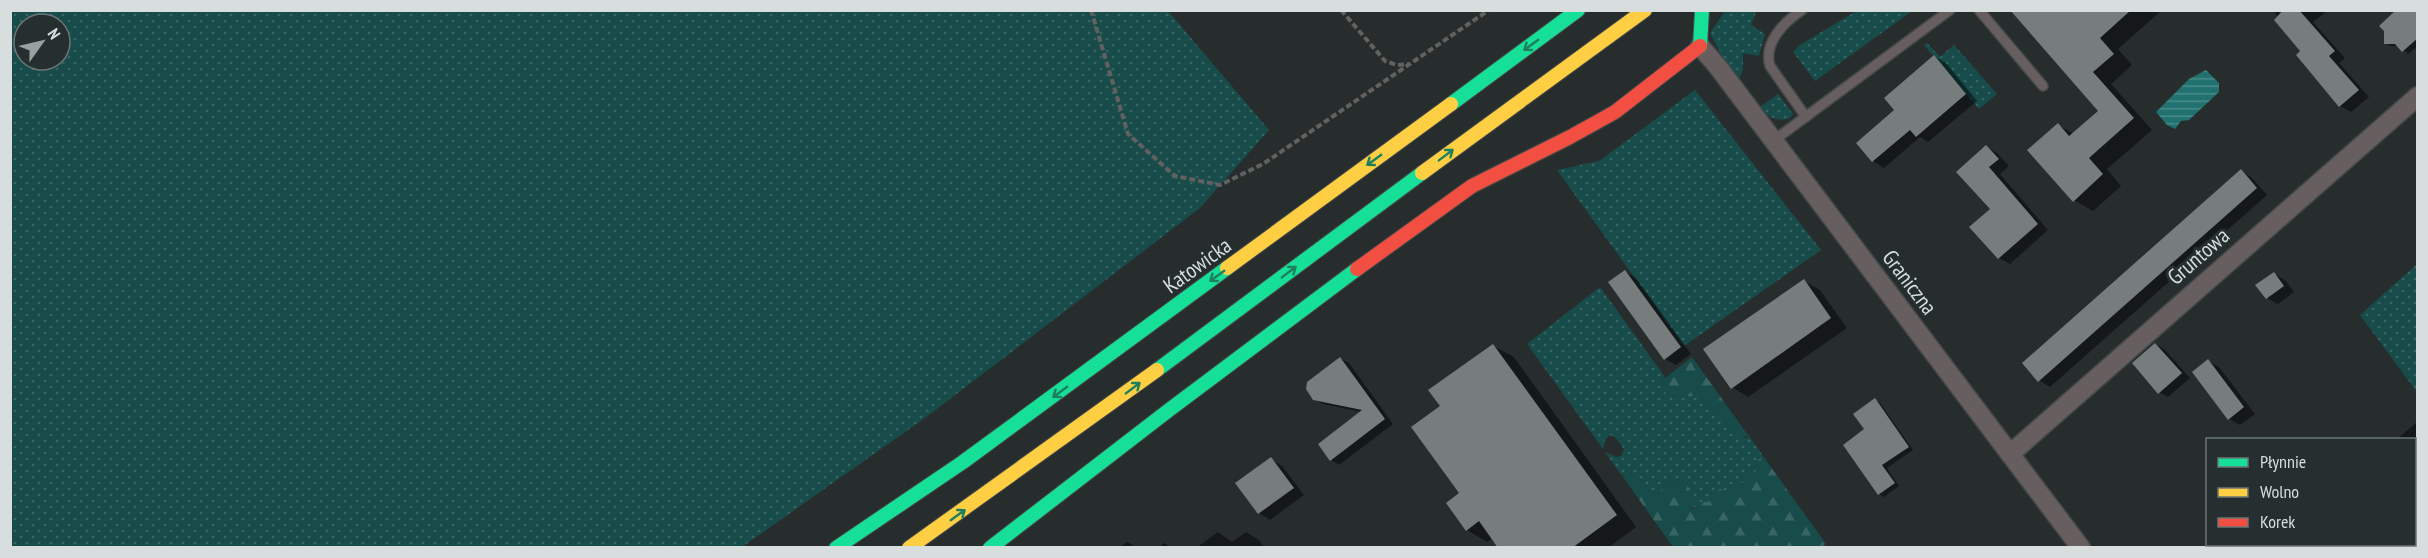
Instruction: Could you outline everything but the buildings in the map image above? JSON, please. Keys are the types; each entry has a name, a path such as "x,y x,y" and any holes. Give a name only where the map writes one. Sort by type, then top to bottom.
{"main road":[{"name":"Katowicka","path":"836,548 963,462 1554,22 1578,10"},
{"path":"909,548 1123,395 1552,76 1645,10"},
{"path":"990,548 1113,450 1250,347 1472,186 1503,168 1585,130 1621,108 1676,67 1700,46 1702,10"}],"street":[{"name":"Graniczna","path":"1700,46 1718,66 2081,548"},
{"name":"Gruntowa","path":"2010,454 2418,96"}],"lane":[{"path":"1802,10 1781,26 1768,60 1806,117"},
{"path":"1773,141 1950,10"},
{"path":"1979,10 2043,86"}],"path":[{"path":"1091,10 1128,134 1175,176 1220,184 1263,165 1489,10"},
{"path":"1341,10 1385,61 1397,65 1411,64"}],"green space":[{"path":"1757,10 1751,25 1765,34 1759,56 1743,53 1743,69 1739,80 1723,58 1710,33 1725,11"},
{"path":"1858,10 1912,11 1815,81 1793,52 1800,45"},
{"path":"10,11 1168,11 1269,130 1200,208 925,418 742,547 11,547"},
{"path":"1927,43 1940,57 1954,45 1997,94 1979,109 1924,45"},
{"path":"1695,90 1821,250 1684,346 1557,170 1599,161"},
{"path":"1778,94 1793,114 1790,118 1781,120 1774,118 1760,107"},
{"path":"2417,264 2417,392 2360,315"},
{"path":"1600,287 1665,377 1660,382 1667,393 1676,397 1700,396 1711,411 1724,417 1730,432 1746,438 1749,436 1763,456 1757,461 1755,476 1728,492 1720,489 1708,502 1690,509 1690,490 1680,479 1667,482 1657,495 1651,496 1644,481 1633,476 1630,470 1623,474 1623,477 1605,452 1616,457 1621,456 1624,449 1616,438 1610,435 1605,440 1603,449 1527,344"},
{"path":"1692,357 1749,436 1737,437 1730,432 1724,417 1711,411 1700,396 1676,397 1662,389 1660,382"},
{"path":"1763,456 1826,544 1821,547 1673,547 1623,477 1625,470 1630,470 1633,476 1644,481 1651,495 1657,495 1667,482 1680,479 1690,490 1690,509 1694,509 1698,502 1708,502 1714,489 1728,492 1734,485 1743,485 1748,476 1755,475 1757,461"}],"shaded area":[{"path":"2206,70 2219,83 2219,92 2189,120 2181,121 2175,129 2167,125 2156,112 2189,79"}],"traffic: fast":[{"path":"1451,104 1578,10"},
{"path":"1700,46 1702,10"},
{"path":"1157,370 1422,173"},
{"path":"836,548 963,462 1227,268"},
{"path":"990,548 1357,269"}],"traffic: slow":[{"path":"1422,173 1645,10"},
{"path":"1227,268 1451,104"},
{"path":"909,548 1157,370"}],"traffic: jam":[{"path":"1357,269 1472,186 1615,112 1700,46"}]}
